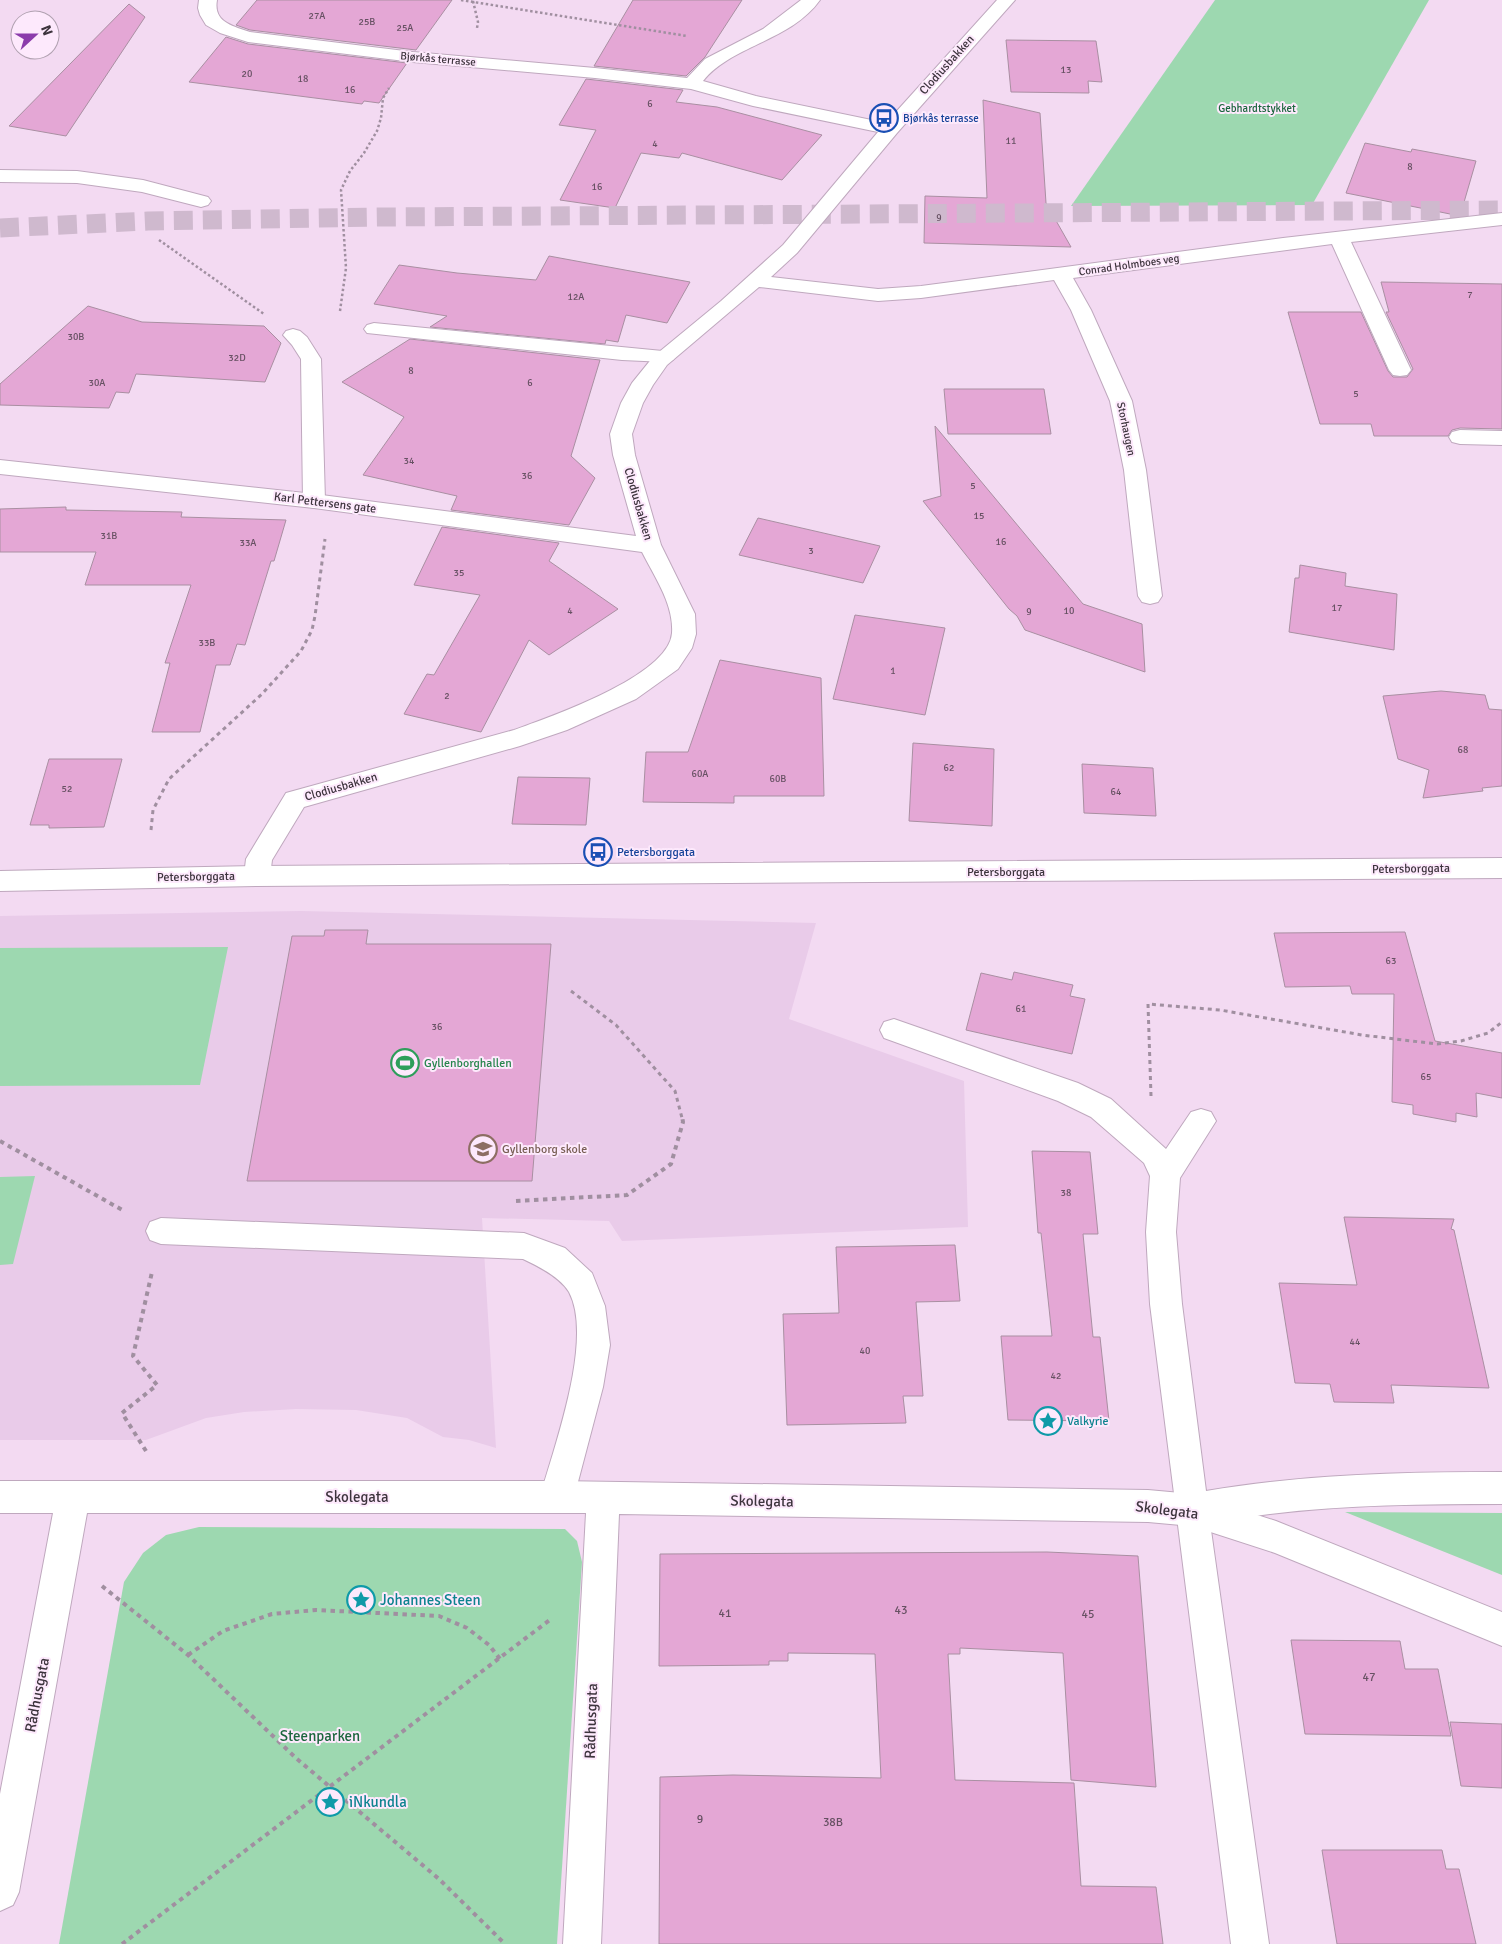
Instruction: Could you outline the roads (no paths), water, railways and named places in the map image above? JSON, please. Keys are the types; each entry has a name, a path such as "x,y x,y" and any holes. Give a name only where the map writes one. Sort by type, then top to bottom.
{"street":[{"name":"Bjørkås terrasse","path":"208,0 206,5 208,16 216,25 248,37 406,56 692,84 753,101 890,129"},
{"path":"692,84 697,74 722,55 755,41 782,24 811,0"},
{"name":"Clodiusbakken","path":"257,876 259,859 295,800 520,737 558,724 626,694 669,663 680,648 684,634 683,614 676,595 650,546 624,455 621,434 632,403 643,383 666,356 790,250 890,129 1006,0"},
{"path":"0,176 77,177 144,186 201,201"},
{"name":"Conrad Holmboes veg","path":"756,281 878,295 921,292 1339,237 1502,219"},
{"path":"1339,237 1400,370"},
{"name":"Storhaugen","path":"1061,274 1081,310 1120,401 1135,470 1150,596"},
{"path":"374,329 612,353 666,356"},
{"path":"293,335 300,341 311,359 321,502"},
{"path":"1460,437 1502,438"},
{"name":"Karl Pettersens gate","path":"0,467 321,502 650,546"},
{"name":"Petersborggata","path":"0,881 257,876 1502,868"},
{"path":"894,1030 1068,1092 1101,1108 1154,1154 1166,1175"},
{"path":"1201,1121 1166,1175 1161,1232 1165,1295 1250,1944"},
{"path":"161,1232 524,1246 554,1258 581,1283 590,1306 594,1345 587,1387 557,1497"},
{"path":"1192,1510 1238,1500 1333,1493 1502,1488"},
{"name":"Skolegata","path":"0,1497 557,1497 1148,1506 1192,1510 1276,1537 1502,1629"},
{"name":"Rådhusgata","path":"0,1892 73,1498"},
{"name":"Rådhusgata","path":"582,1944 597,1584 603,1499"}],"tunnel":[{"path":"0,228 148,221 384,217 1502,210"}],"place":[{"name":"Bjørkås terrasse","path":"884,118"},
{"name":"Petersborggata","path":"598,852"},
{"name":"Gyllenborghallen","path":"405,1063"},
{"name":"Gyllenborg skole","path":"483,1149"},
{"name":"Valkyrie","path":"1048,1421"},
{"name":"Johannes Steen","path":"361,1600"},
{"name":"iNkundla","path":"330,1802"}],"park label":[{"name":"Gebhardtstykket","path":"1257,108"},
{"name":"Steenparken","path":"320,1736"}]}
